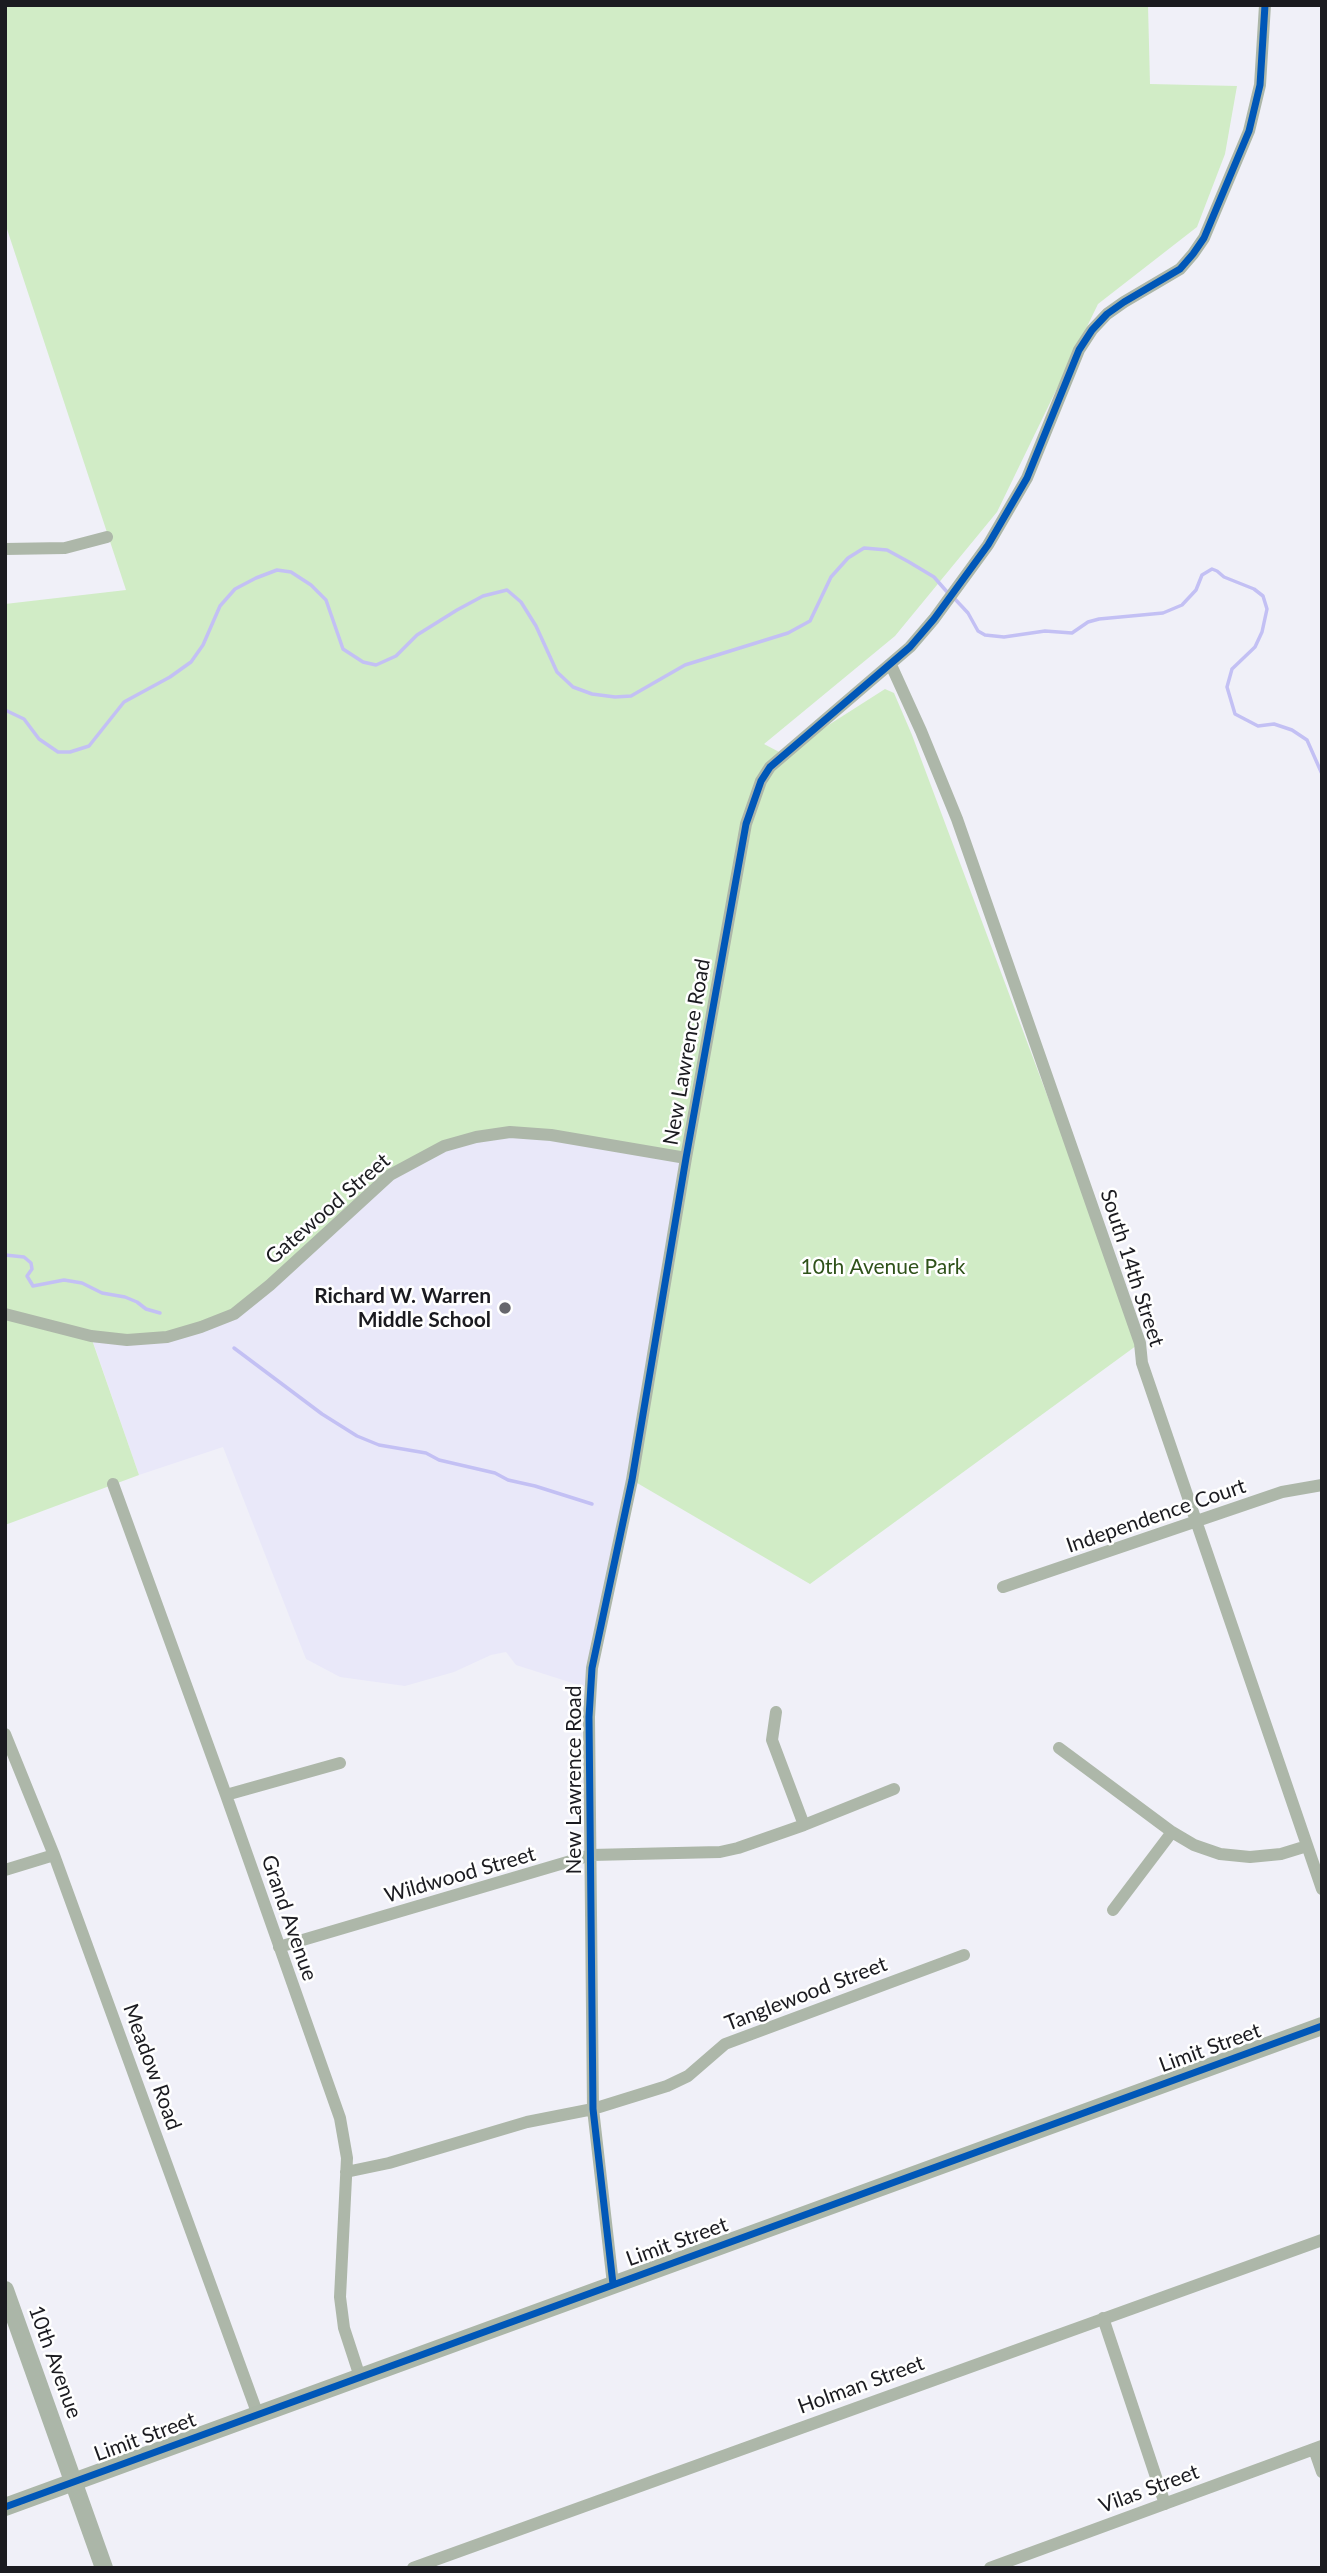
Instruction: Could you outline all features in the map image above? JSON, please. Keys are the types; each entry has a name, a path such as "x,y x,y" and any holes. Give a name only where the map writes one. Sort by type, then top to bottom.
{"street":[{"name":"New Lawrence Road","path":"613,2284 593,2109 589,1717 592,1668 632,1480 746,824 761,781 783,754 891,665 934,619 988,545 1027,478 1079,350 1092,330 1124,302 1180,268 1204,238 1249,131 1260,85 1265,5"},
{"path":"5,549 65,548 107,537"},
{"name":"South 14th Street","path":"891,665 962,832 1135,1331 1142,1363 1322,1889"},
{"name":"Gatewood Street","path":"5,1314 91,1336 127,1340 167,1337 201,1327 234,1314 254,1298 390,1175 444,1146 476,1137 510,1132 551,1135 686,1158"},
{"name":"Grand Avenue","path":"113,1484 340,2118 347,2158 340,2297 344,2328 359,2377"},
{"name":"Independence Court","path":"1003,1587 1282,1493 1322,1485"},
{"path":"776,1712 772,1740 804,1825"},
{"name":"Meadow Road","path":"5,1734 54,1855 258,2415"},
{"path":"1059,1748 1172,1832 1194,1845 1220,1854 1250,1857 1281,1854 1307,1846"},
{"path":"226,1795 340,1763"},
{"name":"Wildwood Street","path":"279,1947 591,1854 720,1852 738,1848 894,1789"},
{"path":"1113,1910 1172,1832"},
{"path":"5,1871 54,1855"},
{"name":"Tanglewood Street","path":"346,2172 389,2164 527,2122 593,2109 667,2086 688,2076 725,2044 964,1955"},
{"name":"Limit Street","path":"5,2507 1322,2026"},
{"name":"Holman Street","path":"413,2568 1322,2239"},
{"name":"10th Avenue","path":"5,2290 104,2568"},
{"path":"1103,2318 1165,2504"},
{"path":"1318,2448 1322,2472"},
{"name":"Vilas Street","path":"990,2568 1318,2448"}],"shaded area":[{"path":"510,1132 686,1158 591,1689 516,1665 506,1652 491,1655 454,1672 405,1686 340,1677 306,1659 223,1447 139,1475 91,1336 417,1159"}],"green space":[{"name":"10th Avenue Park","path":"5,5 1148,5 1150,84 1237,86 1225,154 1197,227 1098,304 997,512 895,636 764,744 783,754 885,689 894,693 1140,1343 810,1584 632,1480 685,1159 510,1132 417,1159 234,1314 167,1337 91,1337 139,1475 5,1525 5,604 126,590 5,223"}],"waterway":[{"path":"5,710 24,719 39,739 58,752 70,752 89,746 124,702 170,677 191,662 203,645 220,606 235,589 277,570 291,572 311,585 326,600 343,649 363,662 376,665 396,656 417,635 457,610 483,596 507,590 521,602 536,626 557,672 573,687 592,694 615,697 631,696 685,665 788,633 810,621 831,577 848,558 864,548 887,550 934,577 948,593"},
{"path":"954,598 968,613 978,631 985,635 1004,637 1045,631 1072,633 1088,622 1099,619 1163,613 1182,605 1196,590 1202,575 1212,569 1217,571 1224,577 1254,589 1263,596 1267,609 1262,632 1255,647 1232,669 1227,687 1235,714 1258,726 1274,724 1292,730 1307,740 1322,774"},
{"path":"5,1255 24,1257 31,1263 32,1269 27,1276 33,1286 64,1280 82,1283 102,1293 125,1297 146,1309 160,1313"},
{"path":"234,1348 322,1414 357,1436 379,1445 426,1453 439,1460 495,1473 508,1480 592,1504"}],"cycle path":[{"path":"613,2284 593,2109 589,1717 592,1668 632,1480 746,824 761,781 770,767 910,647 988,545 1027,478 1079,350 1092,330 1107,314 1124,302 1180,269 1204,238 1249,131 1260,85 1265,5"},
{"path":"5,2507 1322,2026"}],"place":[{"name":"Richard W. Warren Middle School","path":"505,1308"}]}
